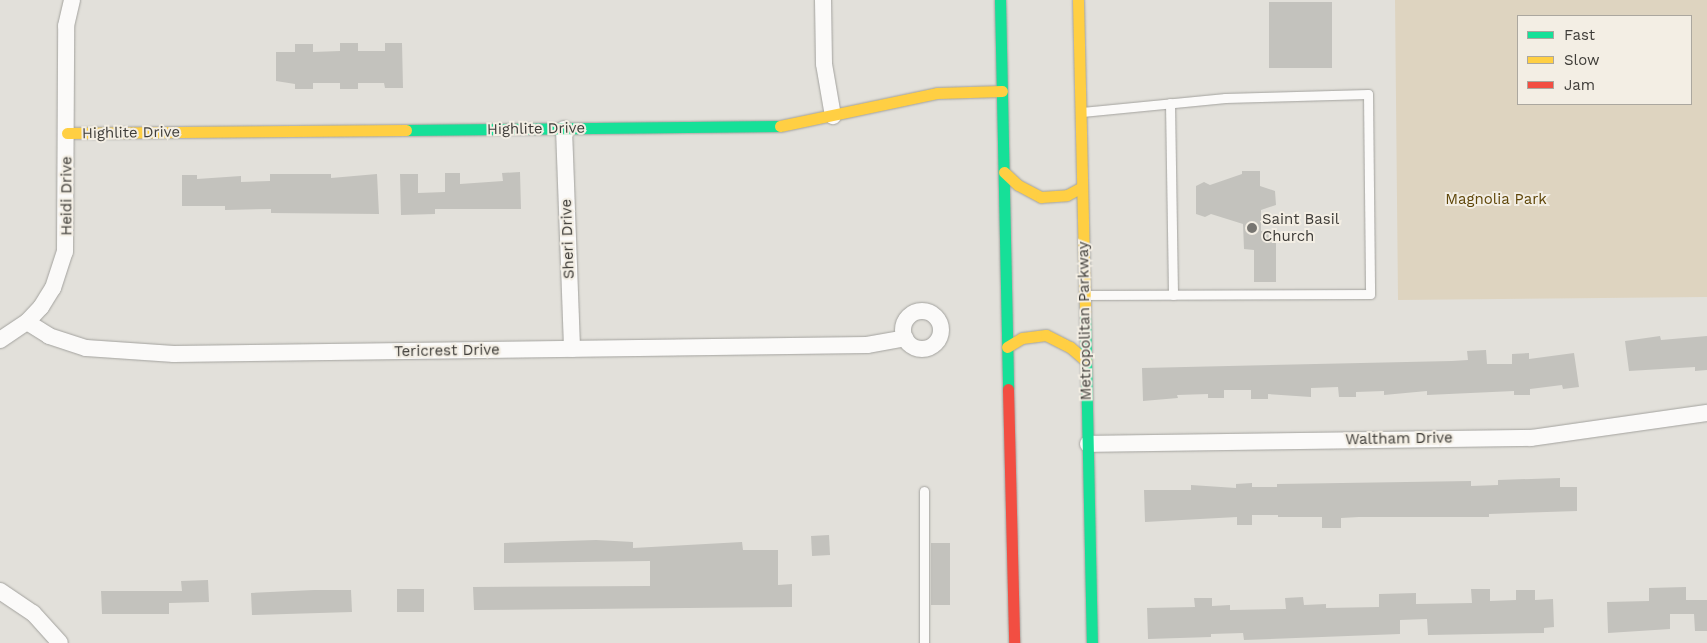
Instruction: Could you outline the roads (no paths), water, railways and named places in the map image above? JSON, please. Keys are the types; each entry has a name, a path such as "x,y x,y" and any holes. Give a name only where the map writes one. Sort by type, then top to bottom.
{"main road":[{"path":"1000,0 1014,643"},
{"name":"Metropolitan Parkway","path":"1078,0 1092,643"},
{"name":"Highlite Drive","path":"67,134 781,126 937,93 1002,91"},
{"path":"1004,172 1018,185 1041,197 1067,195 1082,187"},
{"path":"1007,347 1022,338 1046,335 1070,347 1086,361"}],"street":[{"name":"Heidi Drive","path":"27,322 53,288 65,252 66,26 72,0"},
{"path":"823,0 824,64 834,116"},
{"name":"Sheri Drive","path":"564,128 572,350"},
{"path":"0,340 27,322"},
{"name":"Tericrest Drive","path":"27,322 65,342 110,351 174,354 867,345 905,338"},
{"name":"Waltham Drive","path":"1088,444 1531,438 1707,413"},
{"path":"0,591 33,613 60,643"}],"lane":[{"path":"1080,112 1170,102 1368,94 1370,294 1085,295"},
{"path":"1170,102 1173,295"},
{"path":"924,491 924,643"}],"place":[{"name":"Saint Basil Church","path":"1252,228"}],"park label":[{"name":"Magnolia Park","path":"1496,200"}]}
